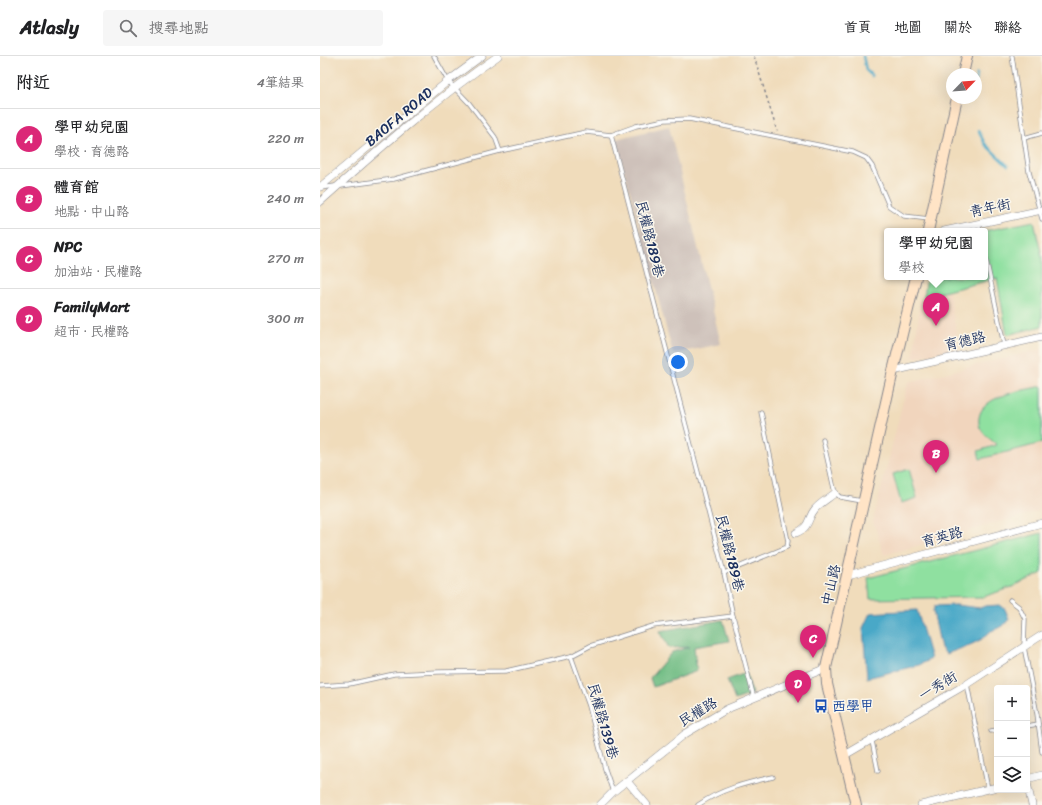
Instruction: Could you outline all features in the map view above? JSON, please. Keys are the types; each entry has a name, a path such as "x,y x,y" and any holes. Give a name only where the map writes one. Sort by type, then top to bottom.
{"main road":[{"path":"928,228 957,104"},
{"name":"中山路","path":"856,805 827,684 826,668 893,371 915,280"}],"street":[{"name":"BAOFA ROAD","path":"320,188 448,81 482,56"},
{"name":"BAOFA ROAD","path":"320,202 412,121 477,70 498,56"},
{"name":"青年街","path":"979,227 1041,211"},
{"name":"育德路","path":"893,371 1042,337"},
{"path":"796,533 803,530 806,526 814,509 835,493"},
{"name":"育英路","path":"848,575 1042,523"},
{"name":"一秀街","path":"845,755 872,741 967,684 1042,635"},
{"name":"民權路","path":"600,805 613,792 684,734 726,709 754,699 826,668"},
{"path":"1030,778 1042,775"},
{"path":"627,781 646,805"},
{"path":"921,805 940,803 994,788"},
{"path":"1029,793 1032,805"}],"lane":[{"path":"434,56 448,81 469,103 495,138 500,151"},
{"path":"1012,56 1030,172 1042,218"},
{"path":"320,188 394,180 500,151 586,132 611,135 636,126 665,120 689,119 854,152 866,158 872,166 889,206 904,216 930,219"},
{"path":"1024,138 1042,133"},
{"name":"民權路189巷","path":"611,135 724,574 754,699"},
{"path":"988,269 1004,346"},
{"path":"724,574 787,547 788,542 761,412"},
{"path":"823,440 835,493 840,497 864,502"},
{"path":"1010,600 1019,607 1025,619 1024,647 1042,752"},
{"path":"320,686 348,684 394,674 506,671 571,656 590,646 653,626 733,616"},
{"name":"民權路139巷","path":"571,656 589,706 605,768 613,792"},
{"path":"967,684 988,789"},
{"path":"1030,725 1038,724"},
{"path":"872,741 878,771"},
{"path":"698,805 712,796 744,783 773,777"}],"path":[{"path":"754,56 779,136"}],"shaded area":[{"path":"669,126 721,344 673,354 616,139"},
{"path":"949,291 959,348 913,358 920,304 924,297"},
{"path":"1042,349 1042,510 884,555 873,521 908,382"}],"green space":[{"path":"1034,221 1042,257 1042,326 1007,335 997,278 924,297 927,280 988,280 988,230"},
{"path":"1042,386 1042,443 980,459 978,451 997,445 984,433 980,427 980,414 984,407 1002,396"},
{"path":"909,469 917,498 901,503 893,474"},
{"path":"1042,533 1042,573 1012,587 983,597 870,599 868,578"},
{"path":"723,620 729,641 694,647 697,671 653,687 650,678 672,652 690,647 669,648 660,631"},
{"path":"746,673 752,694 735,700 727,680"}],"water":[{"path":"956,605 980,608 985,606 1000,605 1005,609 1009,619 1003,626 991,631 982,639 946,654 941,648 933,611 935,606"},
{"path":"917,610 931,659 919,665 867,678 863,628 870,613"}],"waterway":[{"path":"863,56 866,70 872,76"},
{"path":"978,130 985,144 1008,166"}],"place":[{"name":"學甲幼兒園","path":"936,326"},
{"name":"體育館","path":"936,473"},
{"name":"NPC","path":"813,658"},
{"name":"FamilyMart","path":"798,703"},
{"name":"西學甲","path":"821,706"}]}
